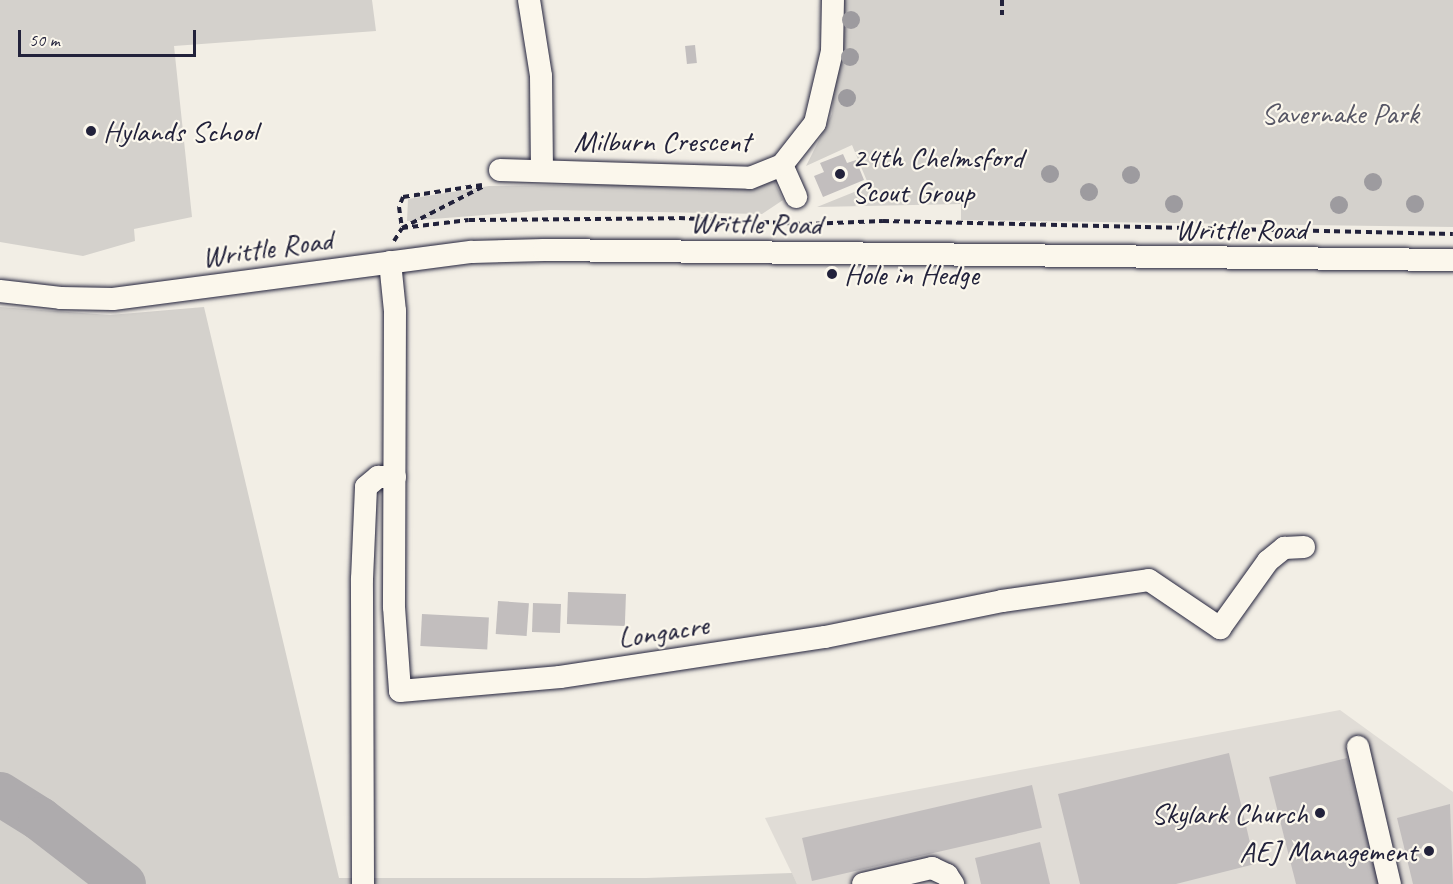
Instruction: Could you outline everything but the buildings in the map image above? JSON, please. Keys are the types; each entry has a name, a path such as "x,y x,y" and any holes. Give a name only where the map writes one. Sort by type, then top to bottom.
{"street":[{"name":"Milburn Crescent","path":"529,0 541,76 542,170"},
{"name":"Milburn Crescent","path":"493,177 542,170 750,178 782,165 815,123 832,51 833,0"},
{"path":"782,165 796,197"},
{"name":"Writtle Road","path":"0,291 61,298 125,297 472,252 544,250 1453,260"},
{"name":"Longacre","path":"390,262 396,321 394,607 400,691 560,677 825,637 1002,601 1149,580 1220,628 1268,561 1284,548 1304,547"},
{"path":"363,884 362,579 366,487 378,477 395,477"},
{"path":"1358,747 1390,884"},
{"path":"864,884 932,868 947,874 953,884"}],"path":[{"path":"1002,0 1002,15"},
{"path":"402,228 399,207 403,197 493,177"},
{"path":"390,262 394,238 402,228 493,177"},
{"path":"796,197 806,224 805,254"},
{"path":"402,228 469,220 679,218 806,224 884,221 1453,234"}],"shaded area":[{"path":"1340,710 1453,792 1453,884 797,884 765,818"}],"green space":[{"name":"Hylands School","path":"0,0 372,0 376,31 174,46 192,217 134,229 135,241 83,256 0,242"},
{"name":"Savernake Park","path":"839,0 1453,0 1453,227 961,220 961,204 817,207 869,186 852,145 806,166 832,114"},
{"path":"774,181 783,200 762,214 550,210 407,221 408,199 489,186 634,184 748,188"},
{"path":"0,307 110,315 204,307 339,878 646,878 792,873 797,884 0,884"}],"waterway":[{"path":"0,794 40,819 124,884"}],"place":[{"name":"Hylands School","path":"91,131"},
{"name":"24th Chelmsford Scout Group","path":"840,174"},
{"name":"Hole in Hedge","path":"832,274"},
{"name":"Skylark Church","path":"1320,813"},
{"name":"AEJ Management","path":"1429,851"}]}
